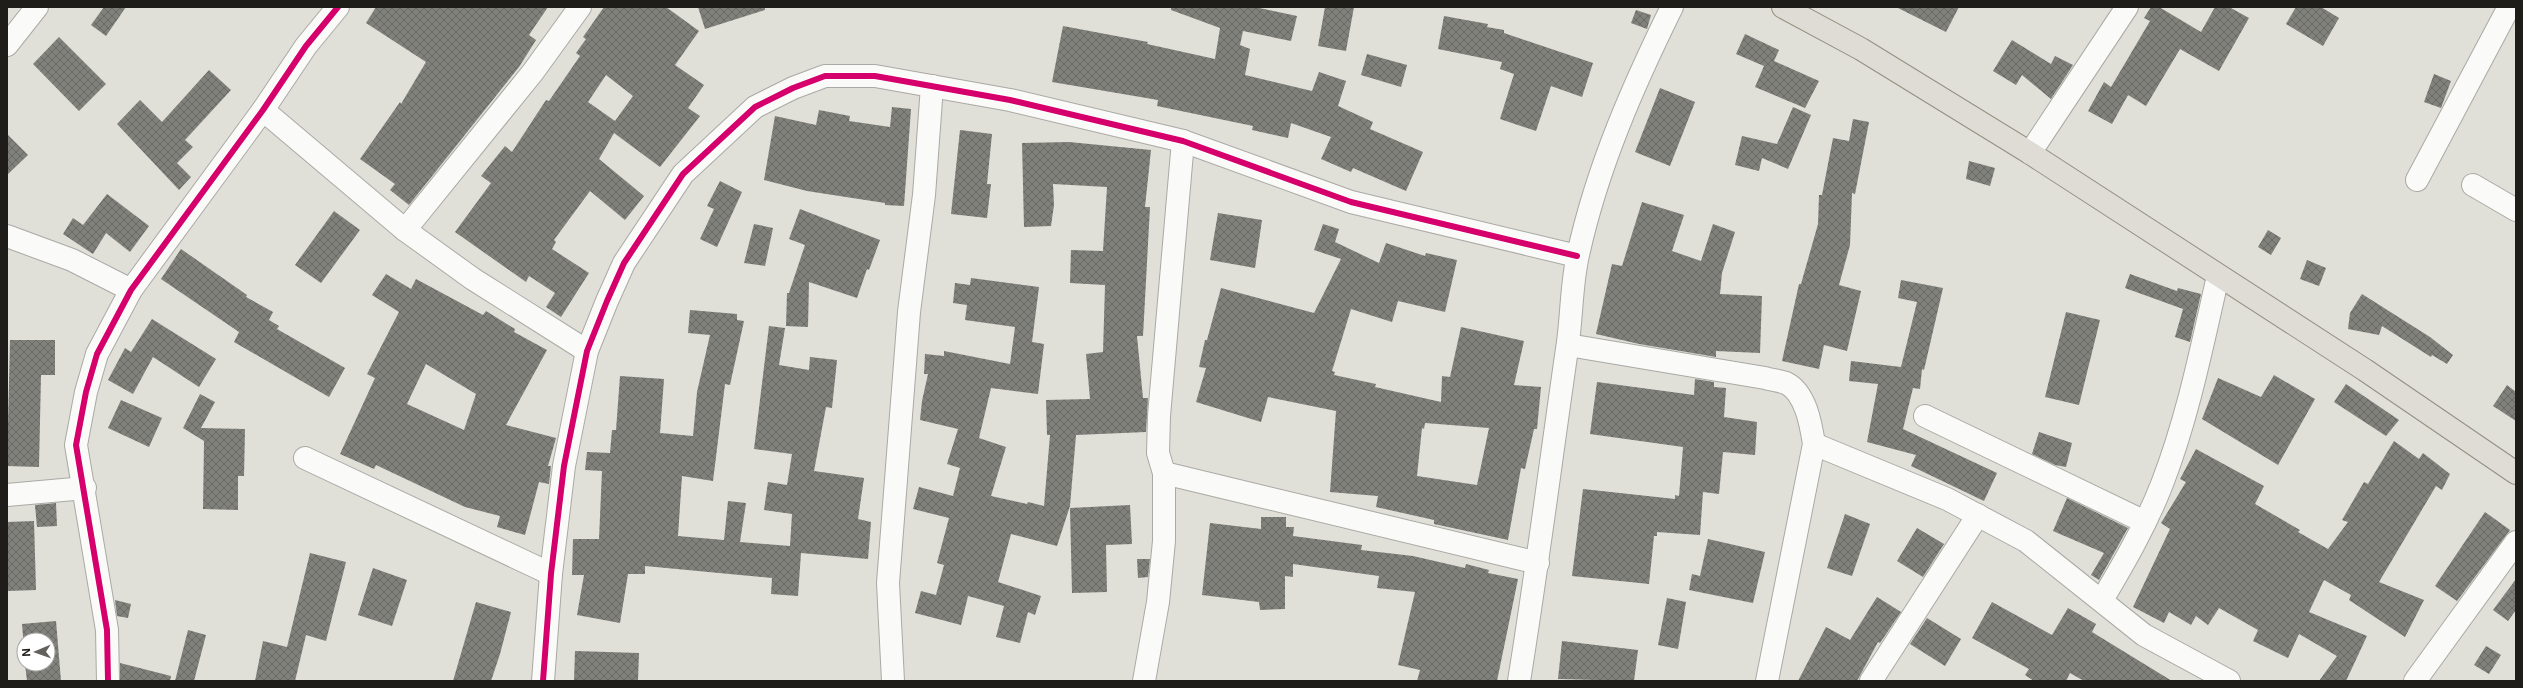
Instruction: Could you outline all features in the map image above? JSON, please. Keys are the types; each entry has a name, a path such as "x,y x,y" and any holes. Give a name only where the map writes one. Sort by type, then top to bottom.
{"main road":[{"path":"1783,7 1861,49 2030,153 2365,370 2516,473"}],"street":[{"path":"7,45 37,7"},
{"path":"108,681 107,630 85,488 76,444 86,392 97,354 131,290 263,110 306,46 338,7"},
{"path":"405,230 437,194 533,72 580,7"},
{"path":"1519,681 1538,563 1568,345 1577,256 1604,165 1632,87 1672,7"},
{"path":"2030,153 2127,7"},
{"path":"2417,180 2509,7"},
{"path":"543,681 551,574 564,466 587,350 624,263 683,174 756,107 793,88 825,76 875,76 1010,100 1183,141 1351,202 1577,256"},
{"path":"893,681 888,583 909,312 924,194 932,86"},
{"path":"263,110 405,230 473,279 587,350"},
{"path":"1144,681 1158,602 1164,541 1164,473 1158,453 1158,416 1183,141"},
{"path":"2474,185 2516,210"},
{"path":"7,236 72,260 131,290"},
{"path":"2102,600 2133,549 2162,484 2193,387 2218,276"},
{"path":"1568,345 1786,383 1794,389 1800,397 1810,423 1814,444 1767,681"},
{"path":"1925,416 2145,522"},
{"path":"1814,444 1858,460 1948,499 2026,541 2102,600 2144,635 2229,681"},
{"path":"305,458 551,574"},
{"path":"1164,473 1538,563"},
{"path":"7,495 85,488"},
{"path":"1871,681 1978,515"},
{"path":"2415,681 2516,542"}],"building":[{"path":"104,7 126,7 106,36 91,25"},
{"path":"376,7 548,7 529,35 536,40 519,67 409,205 390,190 395,184 360,159 400,102 401,104 426,62 366,23"},
{"path":"604,7 666,7 699,31 675,65 704,85 688,108 700,116 660,167 614,133 599,159 644,196 625,220 590,191 554,240 556,242 552,249 589,273 561,317 546,307 555,293 529,276 526,282 455,232 491,183 481,176 505,146 512,152 546,100 549,101 580,56 576,53 586,39 583,37","holes":["606,75 633,96 615,121 588,102"]},
{"path":"698,7 765,7 765,10 705,29"},
{"path":"1171,7 1255,7 1297,16 1291,41 1243,31 1240,45 1250,49 1245,75 1312,91 1319,72 1346,81 1338,106 1373,122 1370,129 1423,152 1406,191 1353,168 1351,172 1321,159 1331,137 1291,123 1288,138 1252,130 1253,126 1157,106 1158,100 1052,82 1063,26 1148,42 1147,44 1215,59 1220,28 1171,10"},
{"path":"1325,7 1354,7 1346,51 1318,46"},
{"path":"1896,7 1959,7 1946,32"},
{"path":"2151,7 2159,7 2201,32 2215,7 2229,7 2249,18 2219,71 2180,49 2146,106 2128,95 2112,124 2088,111 2104,82 2111,87 2150,21 2144,18"},
{"path":"2296,7 2321,7 2339,18 2323,46 2286,24"},
{"path":"1636,10 1651,15 1647,29 1631,23"},
{"path":"1444,16 1488,24 1487,27 1504,30 1504,33 1593,63 1582,97 1551,86 1536,131 1500,119 1514,74 1500,69 1502,62 1438,49"},
{"path":"1745,34 1779,50 1774,61 1819,81 1805,108 1755,87 1764,66 1736,54"},
{"path":"59,37 106,84 79,111 33,64"},
{"path":"2012,40 2051,64 2055,56 2073,65 2051,99 2022,75 2016,85 1993,71"},
{"path":"1367,54 1407,65 1401,87 1361,75"},
{"path":"209,70 231,90 185,140 193,147 177,163 191,177 179,190 117,124 140,100 162,122"},
{"path":"2434,74 2451,81 2441,108 2424,102"},
{"path":"1660,88 1695,102 1670,166 1635,152"},
{"path":"892,107 911,109 904,206 885,205 885,203 807,191 764,180 775,116 816,125 819,110 850,116 849,121 890,127"},
{"path":"1793,107 1811,115 1788,169 1762,158 1759,171 1735,165 1742,136 1777,144"},
{"path":"1853,119 1869,122 1855,194 1852,193 1850,245 1839,285 1861,291 1847,351 1824,345 1819,369 1782,361 1799,284 1801,284 1818,224 1819,195 1822,195 1833,138 1849,141"},
{"path":"960,130 992,134 987,184 991,184 987,218 951,214"},
{"path":"7,134 28,155 7,175"},
{"path":"1069,142 1151,150 1145,207 1150,207 1143,336 1137,336 1143,398 1148,398 1146,432 1076,435 1070,506 1057,546 1011,534 998,582 1041,596 1035,615 1028,612 1020,643 996,637 1004,606 968,596 961,625 915,613 921,591 936,595 944,565 937,563 949,518 913,509 919,487 953,496 960,468 947,464 958,429 920,420 922,401 928,374 924,374 925,354 944,356 944,351 1010,364 1015,327 965,320 967,305 953,303 955,283 970,285 971,278 1039,287 1032,342 1044,344 1038,394 991,388 979,438 1006,447 991,496 1044,506 1050,435 1047,435 1046,400 1090,399 1086,354 1103,352 1105,285 1070,283 1071,250 1103,251 1107,187 1053,184 1054,205 1051,226 1024,227 1022,143"},
{"path":"1969,161 1995,168 1990,186 1966,179"},
{"path":"720,181 742,192 717,247 700,239 714,209 707,206"},
{"path":"107,194 149,226 130,252 106,233 93,254 63,234 73,218 83,225"},
{"path":"1642,202 1684,215 1672,251 1701,261 1713,224 1735,232 1722,273 1720,294 1762,296 1760,353 1716,351 1716,357 1639,344 1596,334 1612,264 1622,266"},
{"path":"800,209 880,240 869,270 867,269 857,298 809,282 808,327 786,326 787,293 789,293 805,245 789,239"},
{"path":"334,211 360,230 321,283 295,265"},
{"path":"1218,213 1262,220 1255,268 1210,260"},
{"path":"754,224 773,228 765,266 744,263"},
{"path":"1323,224 1339,229 1335,242 1379,263 1386,243 1425,256 1426,253 1457,260 1445,312 1398,301 1392,322 1351,309 1332,371 1335,372 1334,375 1376,384 1375,387 1441,402 1442,376 1450,377 1461,327 1524,341 1514,385 1541,387 1537,429 1534,429 1525,469 1521,468 1508,540 1434,524 1434,520 1376,507 1378,496 1330,492 1336,411 1268,397 1261,422 1196,402 1206,368 1199,367 1205,340 1207,340 1221,288 1314,313 1341,259 1314,250","holes":["1425,423 1489,428 1477,485 1417,476 1422,428 1424,429"]},
{"path":"2268,230 2281,238 2271,255 2258,247"},
{"path":"181,249 247,295 246,297 273,312 269,320 279,326 277,329 345,368 329,397 234,342 239,332 161,279"},
{"path":"2307,260 2326,268 2319,286 2300,279"},
{"path":"386,274 411,289 416,279 483,315 486,311 515,329 514,332 547,350 506,425 556,438 548,466 551,466 549,484 539,482 525,535 497,527 500,516 465,507 376,465 374,469 340,454 375,378 367,374 399,312 372,295","holes":["426,364 476,394 464,430 407,404"]},
{"path":"2130,274 2177,291 2178,288 2201,294 2190,342 2175,337 2183,309 2125,288"},
{"path":"1901,280 1943,288 1924,370 1922,369 1920,389 1913,388 1903,429 1997,473 1984,501 1911,466 1916,455 1867,442 1878,384 1849,381 1851,361 1901,367 1917,302 1898,298"},
{"path":"2362,294 2430,337 2453,355 2447,364 2432,355 2431,357 2382,326 2379,335 2348,329 2350,313"},
{"path":"690,310 737,314 737,320 744,321 730,385 725,384 713,481 682,476 678,536 724,540 728,501 746,503 740,542 790,546 792,514 764,510 768,482 787,485 792,454 754,449 769,326 785,328 779,365 809,370 810,357 837,360 832,408 826,407 814,471 864,478 858,519 871,522 868,559 801,553 798,596 771,594 772,578 645,566 645,574 628,574 620,623 577,615 584,575 572,575 573,539 599,539 602,471 585,470 587,452 610,453 612,430 616,430 620,376 664,379 660,433 693,436 697,392 710,335 688,333"},
{"path":"2066,312 2100,320 2079,405 2045,397"},
{"path":"152,319 216,359 199,387 153,357 133,394 108,380 125,348 131,352"},
{"path":"10,340 55,340 55,375 41,375 39,467 7,466"},
{"path":"2274,375 2315,399 2278,465 2202,419 2218,378 2261,397"},
{"path":"1695,379 1714,382 1714,387 1726,388 1724,417 1757,422 1755,455 1723,452 1719,494 1703,492 1700,535 1657,532 1657,536 1654,536 1649,584 1572,576 1583,489 1675,499 1675,495 1679,496 1683,447 1590,434 1597,382 1694,395"},
{"path":"2346,384 2399,420 2386,436 2334,402"},
{"path":"2507,385 2516,392 2516,421 2493,406"},
{"path":"200,394 215,402 201,428 245,429 244,476 238,476 238,510 203,509 204,441 183,428"},
{"path":"121,400 162,418 149,447 108,428"},
{"path":"2039,432 2072,443 2066,467 2055,465 2032,454"},
{"path":"2394,441 2419,459 2423,453 2450,474 2442,490 2436,486 2379,582 2424,600 2405,637 2349,600 2351,595 2324,580 2309,612 2367,636 2346,681 2319,681 2337,656 2299,634 2288,658 2253,641 2258,630 2219,608 2208,625 2196,616 2191,625 2169,612 2164,623 2133,607 2170,529 2161,523 2186,482 2180,479 2196,449 2264,486 2255,504 2300,530 2298,532 2328,549 2348,522 2342,520 2364,482 2368,484"},
{"path":"2067,498 2128,528 2099,580 2091,575 2104,553 2053,531"},
{"path":"56,503 57,526 37,527 35,505"},
{"path":"1130,505 1132,544 1106,545 1107,592 1072,593 1070,508"},
{"path":"2485,512 2510,530 2457,601 2435,586"},
{"path":"1845,514 1870,524 1852,576 1827,568"},
{"path":"1261,517 1286,517 1286,527 1294,527 1293,536 1362,545 1361,550 1413,556 1465,568 1466,564 1489,570 1488,573 1518,579 1497,681 1417,681 1420,670 1398,665 1415,592 1377,588 1379,576 1293,564 1293,577 1285,576 1285,609 1260,610 1259,602 1202,595 1210,523 1261,529"},
{"path":"34,521 36,590 7,591 7,522"},
{"path":"1917,528 1944,544 1923,577 1897,561"},
{"path":"1708,539 1765,552 1753,603 1689,590 1692,574 1700,576"},
{"path":"310,553 346,562 326,641 306,635 295,681 255,681 263,641 287,647"},
{"path":"1137,559 1150,559 1148,577 1138,578"},
{"path":"373,568 407,580 392,626 358,615"},
{"path":"2516,579 2516,610 2508,621 2493,610"},
{"path":"1877,597 1901,612 1880,643 1878,642 1857,681 1798,681 1826,627 1850,640"},
{"path":"1667,598 1686,602 1678,649 1658,645"},
{"path":"115,600 131,604 128,618 117,616"},
{"path":"476,602 511,612 500,654 491,681 453,681"},
{"path":"1992,602 2052,635 2068,608 2096,624 2092,632 2172,681 2084,681 2070,673 2066,681 2034,681 2025,675 2029,669 1972,638"},
{"path":"1927,618 1961,639 1945,666 1910,644"},
{"path":"56,621 61,681 27,681 26,672 56,672 56,632 23,632 22,624"},
{"path":"188,630 206,635 194,681 175,681"},
{"path":"1562,641 1638,650 1634,681 1558,679"},
{"path":"2486,646 2501,655 2489,674 2474,665"},
{"path":"575,651 639,653 638,681 574,681"},
{"path":"120,663 171,676 170,681 120,681"}],"cycle path":[{"path":"108,681 107,630 76,445 86,392 97,354 131,290 263,110 306,46 338,7"},
{"path":"543,681 551,574 564,466 587,351 607,301 624,263 683,174 755,107 793,88 825,76 875,76 1010,100 1183,141 1351,202 1577,256"}]}
